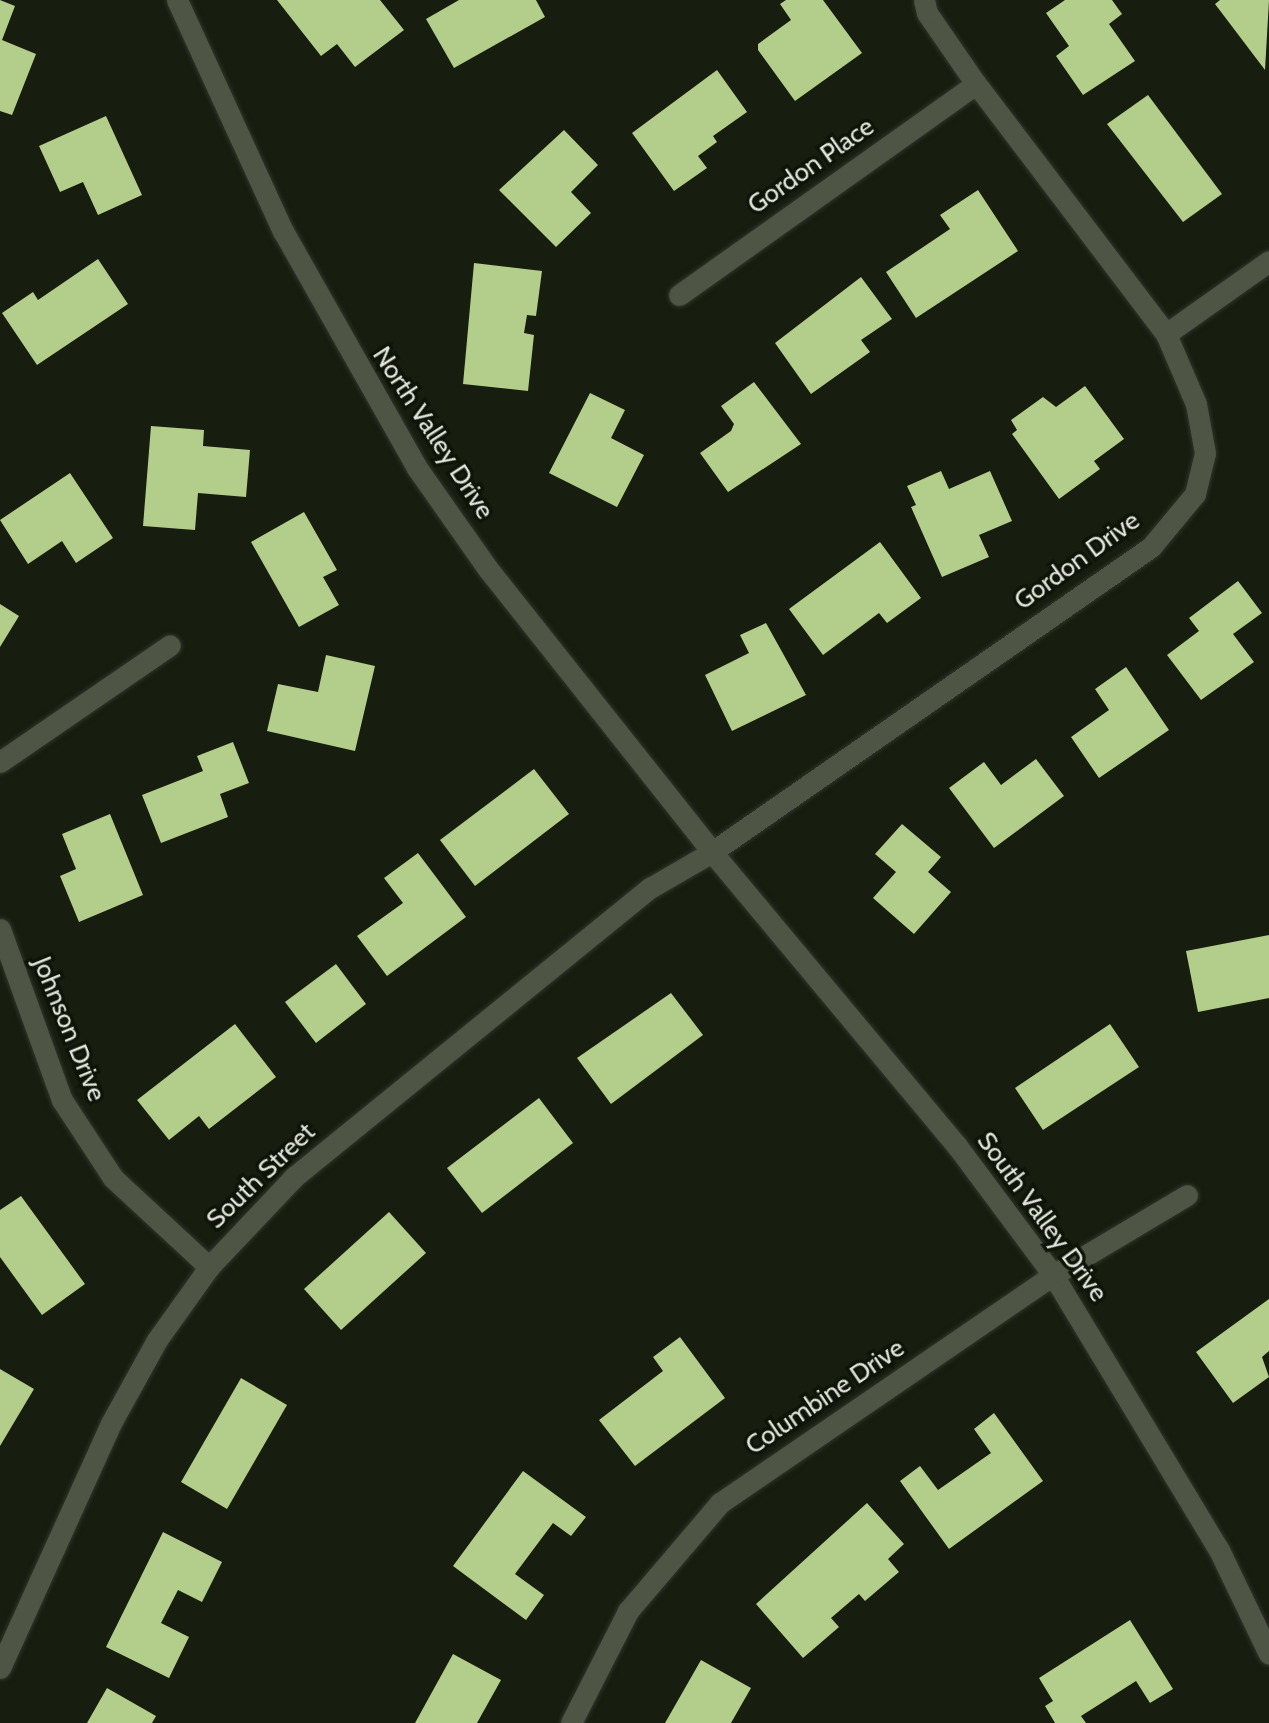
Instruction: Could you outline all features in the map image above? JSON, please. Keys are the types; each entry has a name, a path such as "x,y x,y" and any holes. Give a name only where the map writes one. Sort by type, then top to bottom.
{"street":[{"name":"North Valley Drive","path":"177,0 283,231 390,425 488,569 712,852"},
{"name":"Gordon Drive","path":"712,852 1151,547 1195,494 1205,453 1196,404 1166,334 976,84 927,13 924,0"},
{"name":"Gordon Place","path":"679,295 976,84"},
{"path":"1166,334 1269,261"},
{"path":"0,762 170,645"},
{"name":"South Street","path":"0,1668 131,1386 209,1267 330,1146 650,888 712,852"},
{"name":"South Valley Drive","path":"712,852 957,1146 1053,1275 1219,1549 1269,1654"},
{"name":"Johnson Drive","path":"0,929 62,1100 113,1178 209,1267"},
{"name":"Columbine Drive","path":"571,1723 628,1611 720,1503 1053,1275 1187,1195"}],"building":[{"path":"0,0 15,6 2,40 36,54 12,115 0,111"},
{"path":"277,0 380,0 404,30 355,67 337,44 321,56"},
{"path":"459,0 536,0 545,17 454,68 426,19"},
{"path":"786,0 823,0 862,53 795,101 758,50 758,44 791,20 780,4"},
{"path":"1065,0 1112,0 1122,14 1109,24 1135,61 1083,95 1056,56 1069,46 1046,13"},
{"path":"1220,0 1269,0 1265,70 1215,4"},
{"path":"717,70 747,112 713,136 717,142 698,156 707,168 674,191 632,133"},
{"path":"1148,95 1222,194 1183,222 1107,124"},
{"path":"106,116 142,195 98,215 83,182 60,192 39,146"},
{"path":"564,130 598,165 571,192 591,213 556,247 499,190"},
{"path":"978,190 1018,251 916,318 886,272 950,229 940,215"},
{"path":"98,259 128,304 37,365 2,313 33,292 38,300"},
{"path":"474,263 542,271 536,316 527,315 524,333 534,335 528,391 463,384"},
{"path":"861,277 892,319 861,340 870,352 811,394 775,343"},
{"path":"754,382 801,444 728,492 700,453 731,431 734,424 721,406"},
{"path":"1085,386 1124,439 1094,461 1100,469 1059,499 1012,434 1017,430 1011,420 1043,397 1056,407"},
{"path":"590,393 625,410 611,438 644,455 617,507 549,473"},
{"path":"151,426 204,430 203,446 250,450 246,497 198,493 195,530 143,526"},
{"path":"941,471 949,489 990,471 1012,521 979,535 989,557 942,577 911,507 916,505 907,486"},
{"path":"70,473 113,538 76,563 62,541 28,564 0,520"},
{"path":"304,512 337,570 323,577 339,605 299,627 251,542"},
{"path":"880,542 921,598 887,623 879,613 823,655 789,609"},
{"path":"1238,581 1262,613 1233,634 1254,662 1201,700 1167,655 1199,631 1189,618"},
{"path":"0,604 19,616 0,647"},
{"path":"766,623 806,695 732,731 705,675 749,653 740,635"},
{"path":"326,655 375,666 355,751 267,731 278,684 318,692"},
{"path":"1126,667 1169,730 1099,778 1071,737 1109,710 1095,689"},
{"path":"233,742 249,783 220,794 228,817 161,843 142,795 203,771 197,756"},
{"path":"1036,759 1064,796 994,848 949,788 984,762 1001,785"},
{"path":"534,769 569,814 475,886 440,840"},
{"path":"110,814 143,895 79,922 60,876 76,869 62,834"},
{"path":"902,824 941,857 928,872 951,892 914,934 873,898 896,872 875,854"},
{"path":"418,853 466,917 387,976 357,936 403,903 384,878"},
{"path":"1269,935 1269,998 1198,1012 1186,951"},
{"path":"336,964 366,1004 316,1043 285,1002"},
{"path":"671,993 703,1035 611,1104 577,1058"},
{"path":"235,1024 276,1077 209,1129 199,1116 169,1140 137,1100"},
{"path":"1110,1024 1139,1067 1043,1130 1015,1088"},
{"path":"539,1098 573,1143 482,1213 447,1168"},
{"path":"21,1196 85,1284 42,1315 0,1257 0,1210"},
{"path":"389,1212 426,1253 341,1330 304,1289"},
{"path":"1269,1299 1269,1351 1262,1357 1269,1377 1233,1403 1196,1352"},
{"path":"680,1337 725,1398 635,1466 599,1420 663,1371 653,1357"},
{"path":"0,1369 34,1389 0,1446"},
{"path":"241,1378 287,1405 227,1509 181,1482"},
{"path":"994,1413 1043,1481 949,1549 900,1481 920,1466 938,1490 991,1453 974,1429"},
{"path":"523,1471 586,1517 571,1536 553,1523 515,1574 544,1595 526,1620 453,1566"},
{"path":"867,1503 904,1544 888,1559 899,1572 865,1601 859,1594 831,1618 839,1627 803,1658 756,1604"},
{"path":"163,1532 222,1562 202,1602 178,1590 161,1623 189,1637 169,1678 106,1647"},
{"path":"1130,1620 1173,1689 1150,1703 1136,1681 1081,1716 1086,1723 1055,1723 1045,1706 1053,1701 1039,1678"},
{"path":"453,1654 501,1680 477,1723 415,1723"},
{"path":"701,1660 751,1688 731,1723 665,1723"},
{"path":"107,1688 156,1716 152,1723 87,1723"}]}
